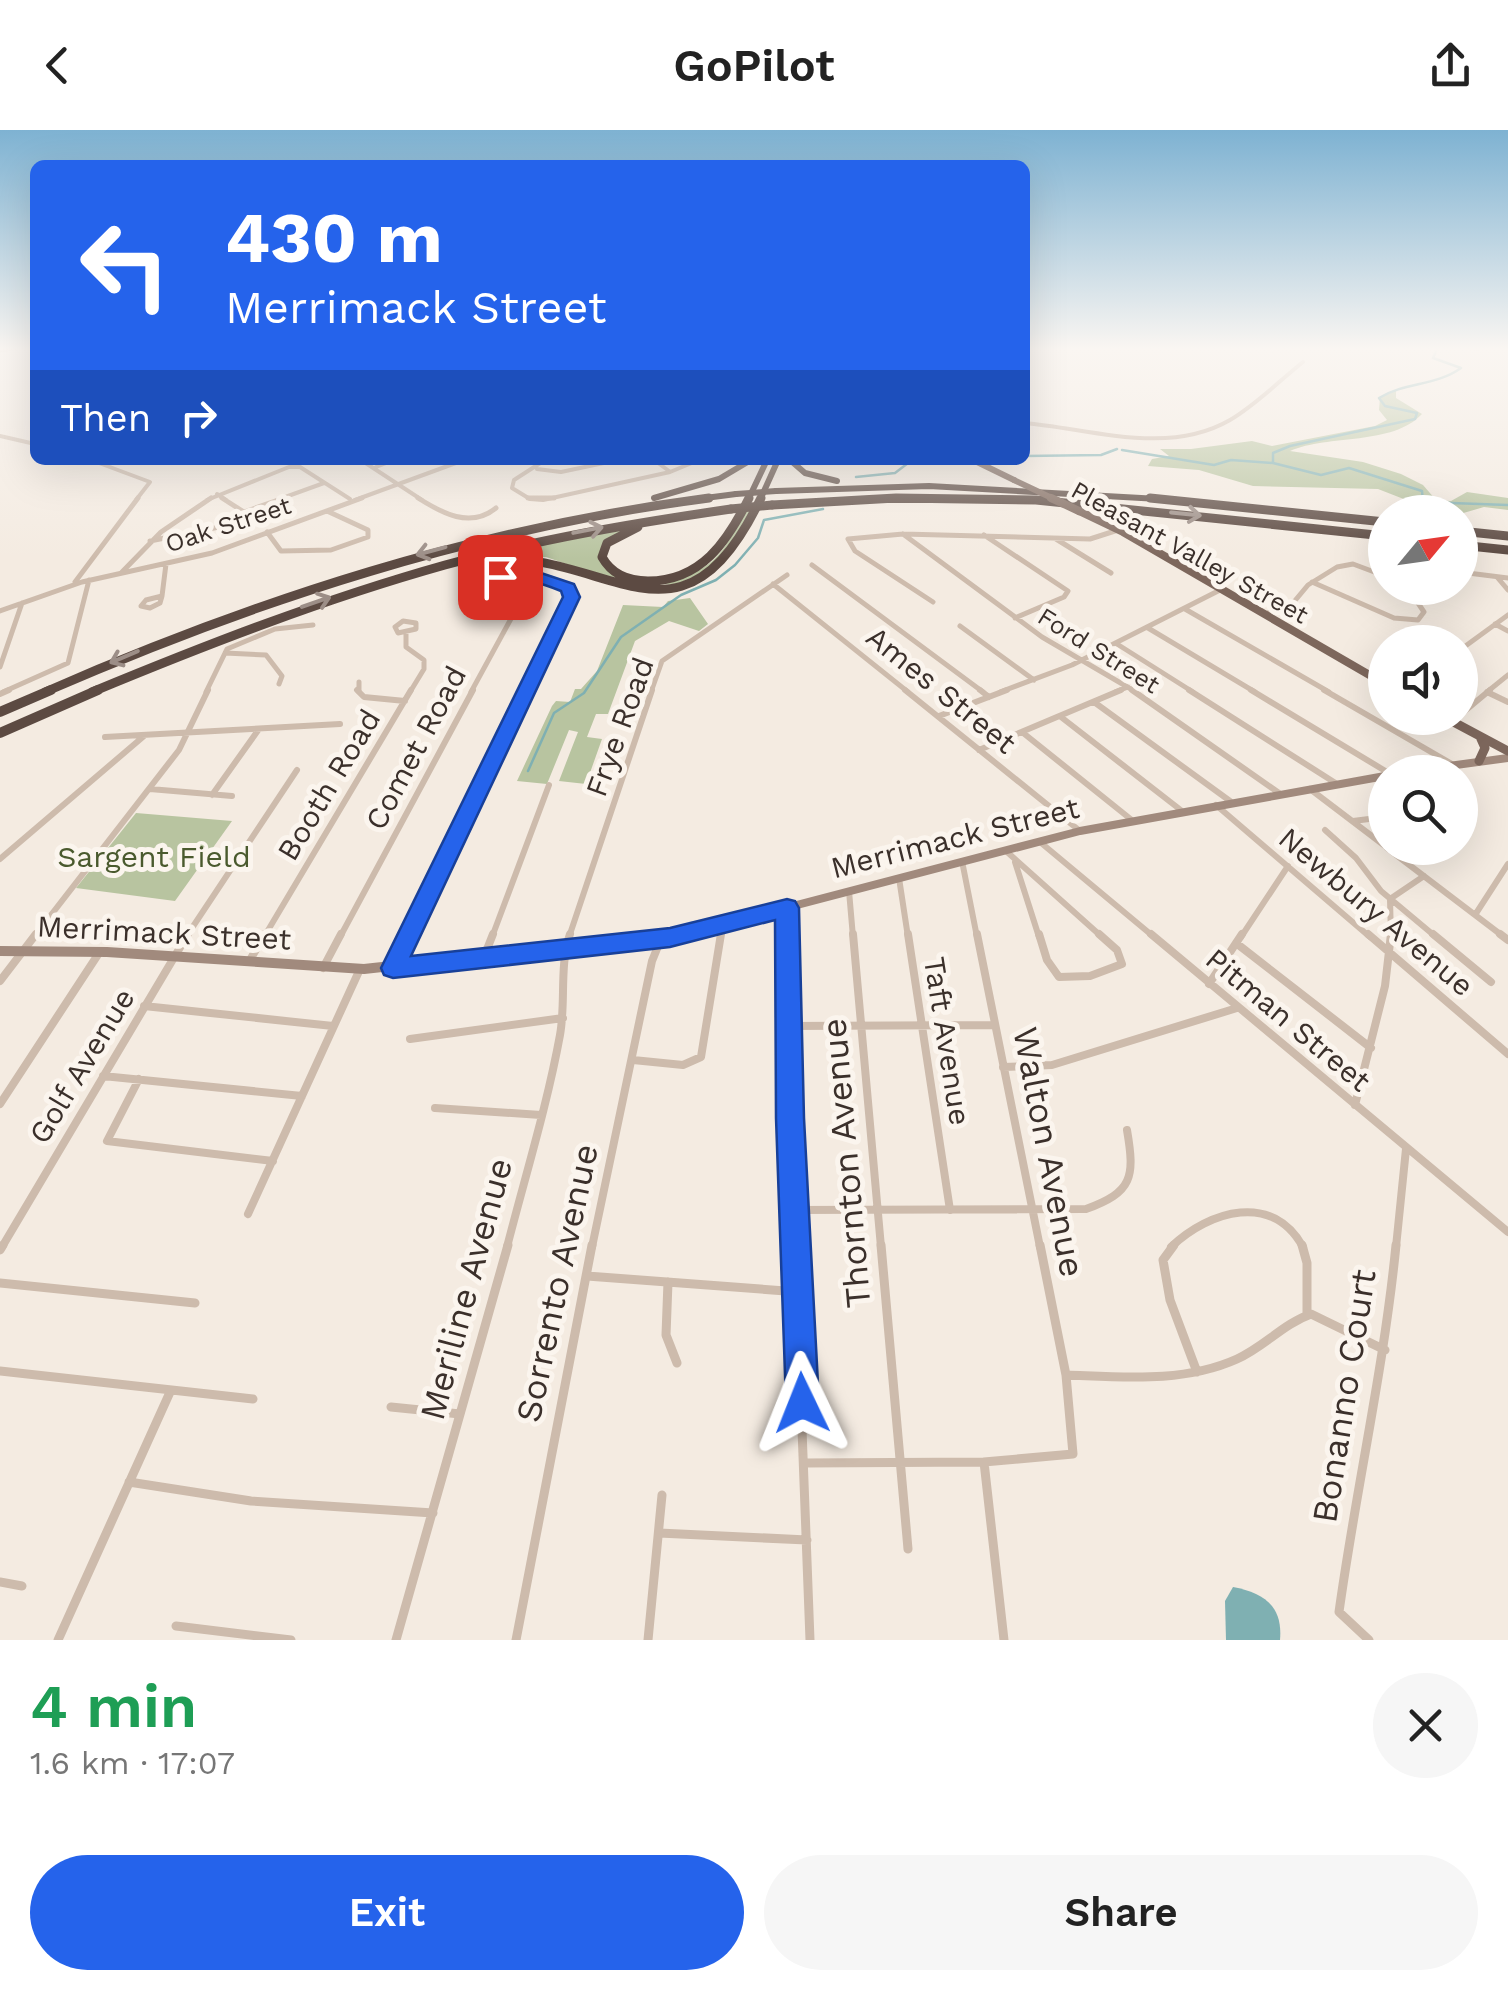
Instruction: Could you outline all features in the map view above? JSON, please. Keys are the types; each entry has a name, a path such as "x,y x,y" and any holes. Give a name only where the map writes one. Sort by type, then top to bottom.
{"highway":[{"path":"0,712 177,635 296,592 418,554 695,488 744,465"},
{"path":"726,509 619,534 604,547 604,562 616,574 642,582 676,579 697,570 724,546 764,465"},
{"path":"392,578 468,562 527,557 572,565 629,588 659,590 686,584 714,570 732,553 776,465"},
{"path":"795,465 820,478 1106,492 1368,520"},
{"path":"560,521 736,494 897,484"},
{"path":"0,734 200,645 392,578 558,536 726,509 896,498 1018,500 1123,507 1368,534"},
{"path":"1478,532 1508,536"},
{"path":"1478,547 1508,550"}],"main road":[{"name":"Pleasant Valley Street","path":"984,465 1118,530 1368,674"},
{"path":"1477,735 1485,748 1479,761"},
{"path":"1478,735 1507,751"},
{"path":"1479,761 1507,751"},
{"name":"Merrimack Street","path":"0,951 100,952 360,969 661,939 1039,841 1182,810 1368,778"}],"street":[{"path":"1030,424 1127,436 1207,431 1232,417"},
{"path":"0,436 30,443"},
{"path":"74,584 150,482 107,465"},
{"path":"370,465 453,520 486,515 496,508"},
{"path":"375,468 382,465"},
{"name":"Oak Street","path":"0,611 74,584 216,552 449,465"},
{"path":"540,465 511,485 518,493 536,500 687,465"},
{"path":"536,469 561,472 594,465"},
{"path":"661,465 670,472"},
{"path":"121,573 149,542 192,505 294,466 351,500"},
{"path":"216,493 242,512 324,483"},
{"path":"267,532 281,551 331,550 368,537 368,530 360,524 324,510"},
{"path":"149,542 219,527"},
{"path":"934,602 855,552 848,539 903,534 1096,539 1118,530"},
{"name":"Ford Street","path":"903,534 1015,618 1128,687 1279,793"},
{"path":"983,535 1068,591 1064,597 1015,618"},
{"path":"1055,538 1111,572"},
{"path":"162,596 166,564"},
{"path":"1264,615 1293,603 1312,582 1344,564 1368,568"},
{"path":"812,565 988,698"},
{"name":"Comet Road","path":"323,968 518,604 520,596 500,584 499,578 510,574 541,578 568,588 571,597 393,968"},
{"path":"1478,574 1508,578"},
{"name":"Frye Road","path":"566,949 662,660 787,575"},
{"path":"1498,577 1508,590"},
{"path":"0,694 68,662 89,580"},
{"path":"1312,582 1394,618 1418,620 1424,612 1419,605"},
{"name":"Ames Street","path":"773,584 1080,832"},
{"path":"938,716 1082,660 1222,590"},
{"path":"0,667 22,602"},
{"path":"1184,608 1437,755"},
{"path":"1478,637 1508,615"},
{"path":"1495,624 1508,631"},
{"path":"0,981 149,789 188,732 232,644 271,630 313,625"},
{"path":"960,626 1034,680"},
{"path":"1147,627 1368,763"},
{"name":"Booth Road","path":"248,963 426,665 407,649 406,634"},
{"path":"1116,643 1337,784"},
{"path":"225,652 266,656 282,676 279,684"},
{"path":"1478,699 1508,675"},
{"path":"359,682 358,692 364,697 405,701"},
{"path":"979,750 1128,687"},
{"path":"1487,692 1508,702"},
{"path":"1094,702 1230,801"},
{"path":"1060,716 1182,810"},
{"path":"105,737 340,724"},
{"path":"212,794 260,728"},
{"path":"1022,732 1134,820"},
{"path":"0,858 146,734"},
{"name":"Golf Avenue","path":"0,1250 173,957 297,770"},
{"path":"483,959 549,785"},
{"path":"1310,788 1368,833"},
{"path":"149,789 232,796"},
{"name":"Newbury Avenue","path":"1214,804 1508,1054"},
{"path":"1352,821 1368,819"},
{"path":"1325,830 1348,850 1390,899 1491,982"},
{"name":"Pitman Street","path":"1039,841 1508,1232"},
{"path":"1005,850 1117,950 1122,964 1090,976 1059,978 1047,960 1015,862"},
{"name":"Walton Avenue","path":"962,861 1074,1430 1073,1454 984,1462"},
{"path":"1476,915 1508,864"},
{"path":"1410,865 1508,940"},
{"path":"1209,984 1288,866"},
{"path":"1355,1105 1390,952 1390,899 1424,876"},
{"name":"Taft Avenue","path":"899,878 950,1210"},
{"name":"Thornton Avenue","path":"849,891 908,1550"},
{"path":"787,908 810,1640"},
{"path":"633,1060 682,1065 701,1056 722,926"},
{"name":"Sorrento Avenue","path":"516,1640 652,961 661,939"},
{"path":"1236,944 1371,1048"},
{"name":"Meriline Avenue","path":"396,1640 541,1116 563,1018 566,949"},
{"path":"0,1104 100,952"},
{"path":"248,1214 360,969"},
{"path":"144,1006 333,1026"},
{"path":"1004,1067 1052,1065 1238,1008"},
{"path":"410,1038 563,1018"},
{"path":"789,1026 996,1025"},
{"path":"103,1076 302,1096"},
{"path":"139,1079 107,1141 273,1161"},
{"path":"436,1108 541,1116"},
{"path":"795,1210 1086,1209 1122,1192 1133,1172 1127,1130"},
{"name":"Bonanno Court","path":"1369,1640 1338,1612 1353,1513 1386,1350 1406,1148"},
{"path":"1197,1372 1164,1274 1166,1251 1180,1236 1246,1210 1266,1212 1280,1220 1298,1237 1307,1258 1306,1315"},
{"path":"587,1276 799,1292"},
{"path":"668,1282 667,1342 677,1363"},
{"path":"0,1283 195,1303"},
{"path":"1066,1375 1158,1376 1197,1372 1240,1358 1306,1315 1322,1317 1386,1350"},
{"path":"0,1370 253,1399"},
{"path":"58,1640 171,1390"},
{"path":"391,1407 460,1414"},
{"path":"804,1463 984,1462 1004,1640"},
{"path":"129,1482 290,1504 432,1513"},
{"path":"648,1640 662,1495"},
{"path":"658,1533 807,1540"},
{"path":"0,1582 22,1586"},
{"path":"176,1626 291,1640"}],"green space":[{"path":"1385,417 1417,417 1394,431 1290,451 1363,462 1401,474 1423,485 1432,495 1393,495 1378,489 1253,486 1199,470 1148,466 1152,459 1169,456 1160,449 1252,441 1272,446 1375,426 1387,420"},
{"path":"1467,492 1508,498 1508,510 1478,509 1478,495 1462,495"},
{"path":"753,510 716,566 675,585 616,581 546,557 482,557 628,528 601,550 618,576 681,575 709,564 721,552 745,511"},
{"path":"690,598 708,624 699,631 669,621 635,641 608,714 596,714 587,737 602,739 586,784 559,781 578,732 569,730 547,784 517,781 552,706 556,701 570,702 575,689 581,689 597,671 623,605 663,607 668,601"},
{"name":"Sargent Field","path":"136,813 232,821 175,901 76,888"}],"water":[{"path":"1233,1587 1254,1593 1269,1603 1278,1618 1280,1640 1226,1640 1225,1601"}],"waterway":[{"path":"1273,463 1273,453 1290,446 1416,417"},
{"path":"1030,456 1101,455 1117,449"},
{"path":"1122,450 1214,465 1231,460 1273,463"},
{"path":"1273,463 1321,475 1349,468 1422,491 1423,502 1508,505"},
{"path":"856,477 895,473 905,465"},
{"path":"528,771 554,713 584,693 621,637 681,595 716,580 735,565 758,538 764,520 823,509"}],"route":[{"path":"500,577 510,574 541,578 568,588 571,597 393,968 670,938 787,908 790,1118 802,1403"}]}
